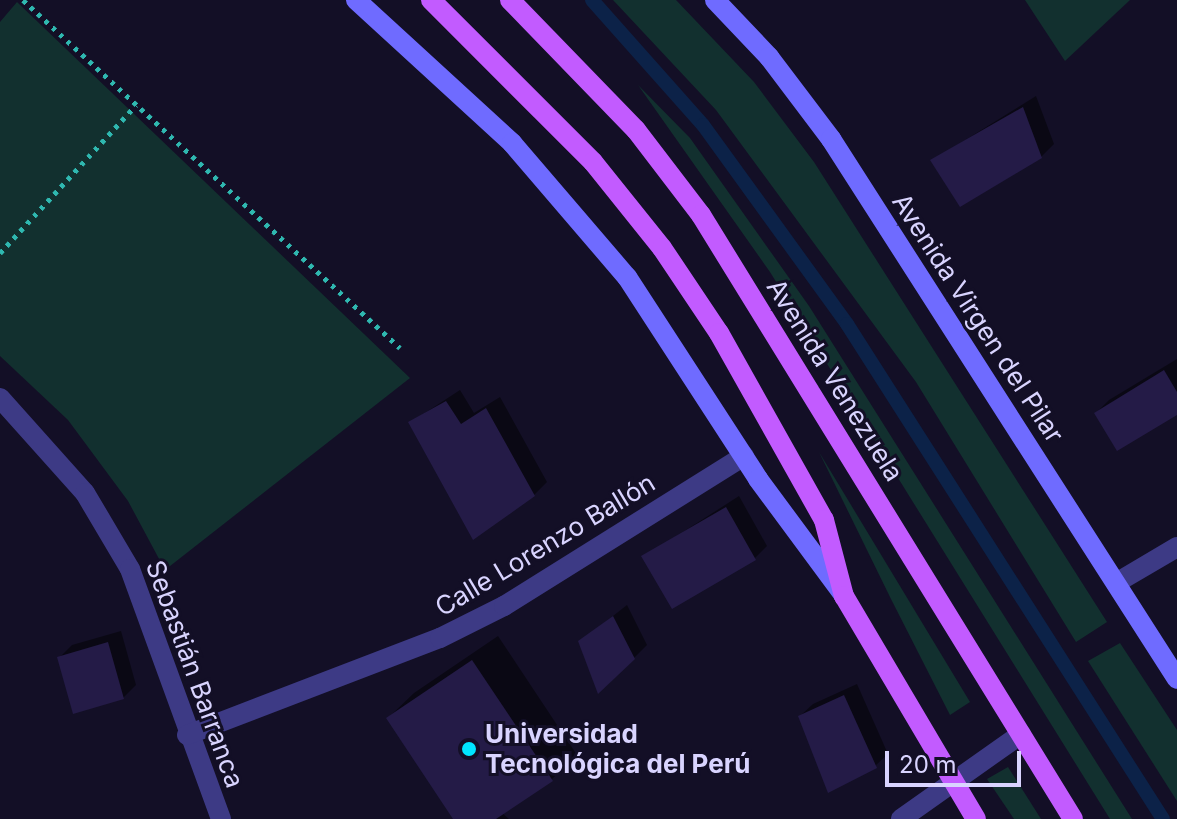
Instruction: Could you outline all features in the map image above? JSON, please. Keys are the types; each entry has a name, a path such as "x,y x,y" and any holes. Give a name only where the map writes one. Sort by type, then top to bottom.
{"main road":[{"path":"356,0 512,143 627,277 744,456 844,596 951,782 976,819"},
{"path":"431,0 593,162 662,248 719,333 824,520 844,596"},
{"name":"Avenida Venezuela","path":"510,0 636,130 701,215 1073,819"},
{"name":"Avenida Virgen del Pilar","path":"715,0 769,57 831,139 1177,679"}],"street":[{"name":"Sebastián Barranca","path":"0,398 85,493 130,569 187,735 221,819"},
{"name":"Calle Lorenzo Ballón","path":"187,735 440,638 504,606 744,456"},
{"path":"1116,583 1177,547"},
{"path":"901,819 1021,734"}],"path":[{"path":"23,0 400,348"},
{"path":"0,253 136,105"}],"green space":[{"path":"613,0 676,0 754,82 814,162 1107,622 1076,642 916,382 716,110"},
{"path":"1025,0 1130,0 1065,61"},
{"path":"17,2 410,378 165,570 128,501 68,420 0,356 0,22"},
{"path":"638,85 690,138 809,306 1132,819 1110,819 770,272"},
{"path":"819,452 970,702 950,715 891,599"},
{"path":"1120,643 1177,730 1177,801 1088,661"},
{"path":"1008,767 1041,819 1014,819 987,779"}],"building":[{"path":"1023,107 1042,158 960,207 930,160"},
{"path":"1164,370 1177,392 1177,415 1117,451 1094,413"},
{"path":"446,401 461,424 486,408 535,496 473,540 408,422"},
{"path":"726,507 756,560 672,609 641,556"},
{"path":"613,616 635,659 598,694 578,641"},
{"path":"108,642 124,699 73,714 57,657"},
{"name":"Universidad Tecnológica del Perú","path":"472,660 553,781 496,819 453,819 386,718"},
{"path":"844,695 877,768 828,793 798,716"}],"waterway":[{"path":"592,0 703,125 847,324 1163,819"}],"place":[{"name":"Universidad Tecnológica del Perú","path":"469,749"}]}
